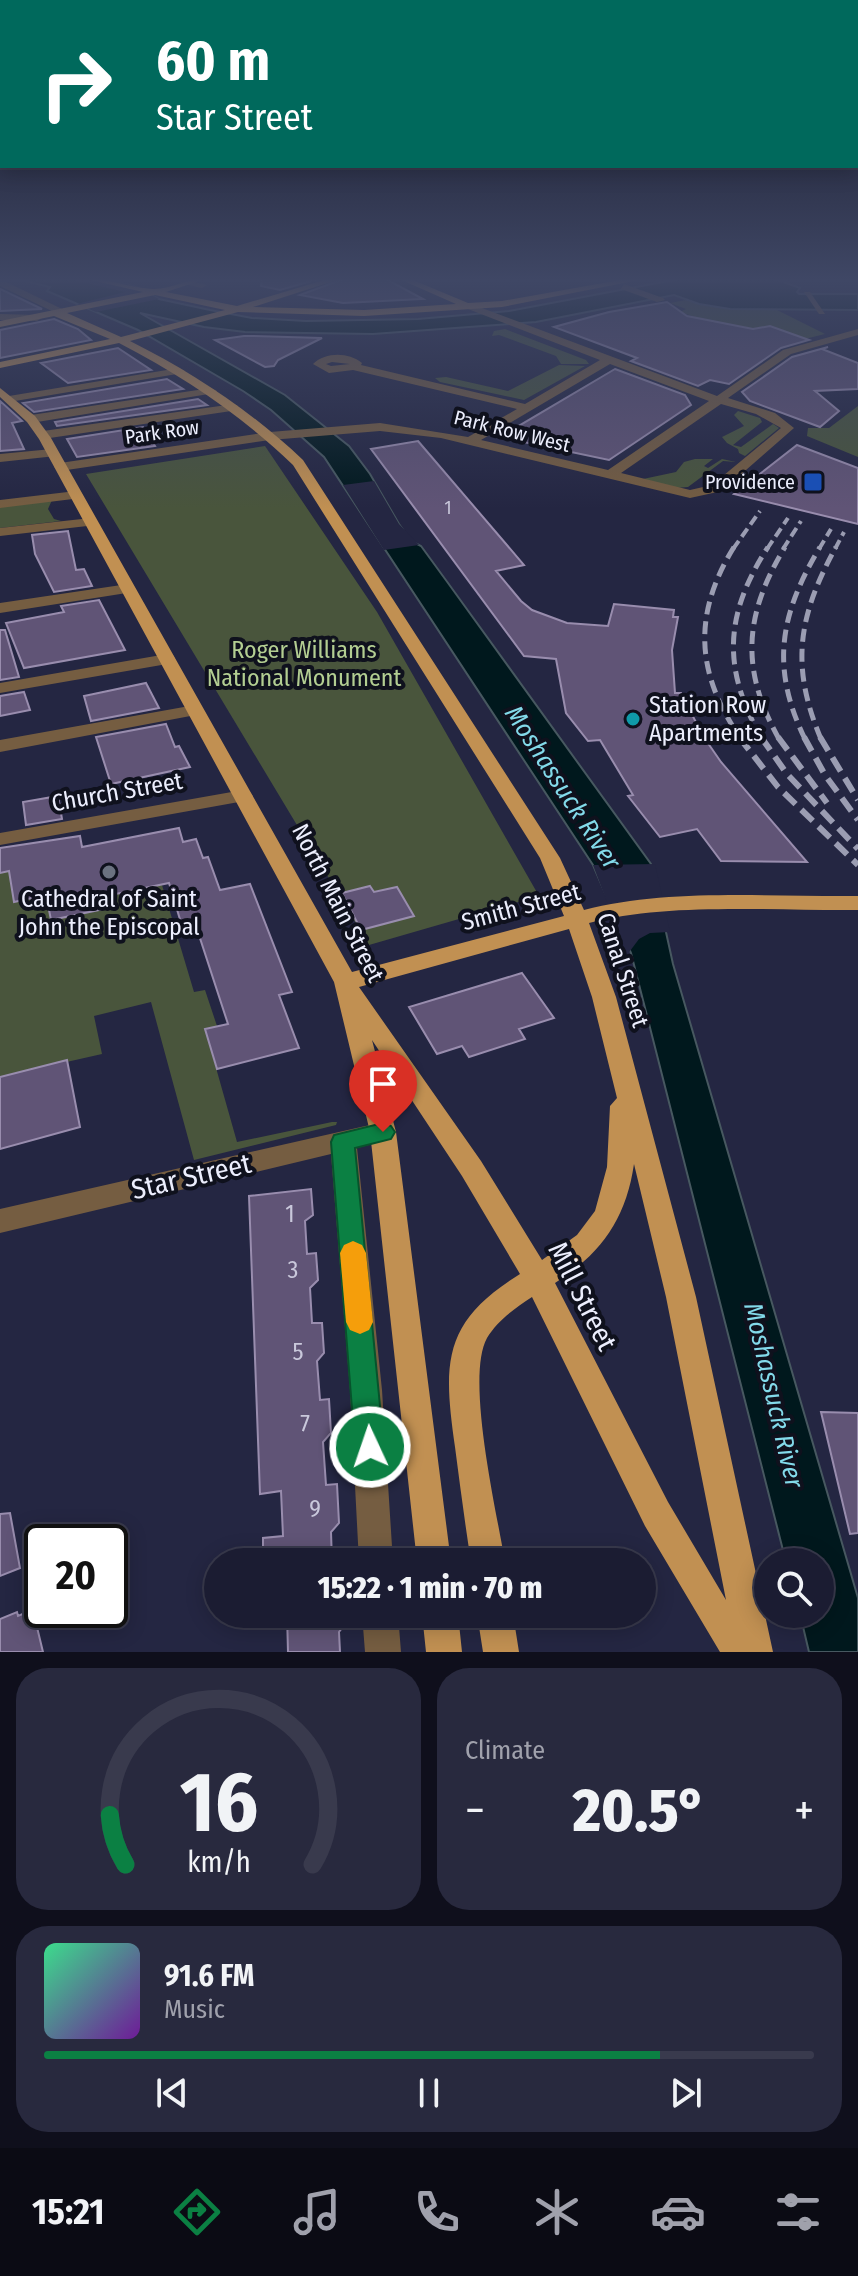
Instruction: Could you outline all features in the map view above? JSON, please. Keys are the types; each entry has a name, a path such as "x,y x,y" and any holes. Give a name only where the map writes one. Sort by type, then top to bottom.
{"main road":[{"path":"0,365 51,355"},
{"name":"Canal Street","path":"149,355 211,391 270,436 298,463 550,858 576,918 604,997 681,1297 755,1652"},
{"name":"North Main Street","path":"4,395 31,419 43,435 346,982 383,1132 432,1548"},
{"name":"Smith Street","path":"346,982 608,911 667,905 858,903"},
{"name":"Mill Street","path":"346,982 507,1226 537,1278 690,1578 741,1652"},
{"path":"486,1548 464,1397 464,1361 472,1335 482,1318 588,1242 601,1226 609,1208 620,1161 623,1133 619,1062"},
{"path":"441,1628 444,1652"},
{"path":"497,1628 501,1652"}],"street":[{"path":"599,355 719,400"},
{"path":"609,476 785,355"},
{"path":"470,441 610,359"},
{"path":"353,367 529,408"},
{"path":"4,395 179,371"},
{"path":"31,419 211,391"},
{"name":"Park Row West","path":"270,436 366,426 413,429 676,493 705,492 717,488 788,428 772,418 719,400"},
{"path":"43,435 234,408"},
{"name":"Park Row","path":"0,458 56,460 270,436"},
{"path":"0,504 76,495"},
{"path":"0,532 91,522"},
{"path":"0,608 128,589"},
{"path":"0,688 167,659"},
{"path":"0,746 195,710"},
{"name":"Church Street","path":"0,839 243,796"},
{"name":"Star Street","path":"0,1221 383,1132"},
{"path":"343,1142 366,1390 375,1548"},
{"path":"381,1628 383,1652"}],"green space":[{"path":"554,355 573,355 589,364 561,364"},
{"path":"559,365 585,366 524,400 440,382 435,378 446,377 508,391"},
{"path":"858,406 858,457 807,436 808,428 829,428"},
{"path":"738,411 760,418 762,422 733,445 741,447 773,424 779,428 745,456 722,437 744,426 734,415"},
{"name":"Roger Williams National Monument","path":"265,446 377,612 539,896 369,945 86,474"},
{"path":"713,459 704,466 708,468 722,459 736,462 723,461 688,487 676,488 643,479 676,472 684,462"},
{"path":"52,500 48,509 54,519 61,521 0,528 0,506"},
{"path":"9,871 14,902 46,895 51,920 104,909 101,897 162,885 194,992 205,990 217,1026 205,1029 237,1142 332,1122 337,1122 336,1125 194,1160 151,1002 94,1016 102,1054 0,1077 0,873"}],"water":[{"name":"Moshassuck River","path":"181,355 214,355 285,395 349,446 411,541 421,546 651,864 673,964 858,1598 858,1652 809,1652 803,1628 834,1628 834,1548 782,1548 631,953 593,865 324,457 271,410"}],"pier":[{"path":"374,481 399,524 419,545 384,550 343,485"},
{"path":"655,864 670,932 650,933 639,939 627,955 593,865"}],"building":[{"path":"82,355 129,355 151,370 68,383 41,363"},
{"path":"243,355 288,355 274,366 265,367"},
{"path":"629,355 771,355 729,384 710,380 698,386 631,361 637,358"},
{"path":"838,355 858,363 858,389 815,391 839,411 820,427 750,401 742,392 792,357"},
{"path":"615,369 685,395 691,405 609,460 500,437"},
{"path":"167,379 183,389 34,412 23,403"},
{"path":"198,399 207,405 57,426 55,422"},
{"path":"0,401 22,421 12,423 24,449 0,451"},
{"path":"143,427 155,446 77,457 67,439"},
{"name":"Station Row Apartments","path":"418,441 524,565 496,571 532,610 567,623 608,626 614,604 674,610 673,617 678,617 672,650 675,693 681,693 703,736 721,762 807,862 721,861 697,829 660,837 628,796 633,795 600,740 588,741 566,713 556,659 524,656 371,449"},
{"path":"797,445 858,468 858,524 734,494"},
{"path":"68,531 76,570 84,569 92,586 54,592 35,554 32,535"},
{"path":"99,600 125,650 24,668 6,623 64,612 61,606"},
{"path":"0,630 5,630 19,677 0,680"},
{"path":"146,683 159,708 91,721 84,696"},
{"path":"24,692 30,710 0,716 0,696"},
{"path":"166,724 175,747 179,746 190,767 111,784 96,737"},
{"path":"58,796 62,819 26,825 23,802"},
{"path":"179,828 183,842 196,839 203,858 208,857 220,890 250,884 292,992 279,995 299,1048 217,1069 205,1029 228,1024 195,923 182,926 169,883 101,897 104,909 51,920 46,895 14,902 9,871 0,873 0,848 80,836 82,847"},
{"path":"370,886 374,892 397,887 414,916 361,930 342,893"},
{"path":"522,973 554,1018 519,1029 525,1039 469,1057 462,1046 437,1054 409,1007"},
{"path":"67,1060 80,1127 0,1149 0,1077"},
{"path":"311,1189 313,1215 305,1221 307,1254 316,1253 318,1280 310,1288 312,1323 322,1323 324,1353 317,1361 320,1400 329,1399 331,1433 323,1442 326,1485 337,1484 339,1523 331,1532 332,1548 263,1548 263,1538 283,1536 281,1491 260,1494 249,1196"},
{"path":"821,1412 858,1413 858,1533 850,1534"},
{"path":"10,1513 20,1568 0,1576 0,1514"},
{"path":"17,1612 18,1616 24,1614 24,1628 37,1628 43,1652 0,1652 0,1619"},
{"path":"287,1628 342,1628 339,1632 340,1652 288,1652"}],"railway":[{"path":"733,549 760,511"},
{"path":"767,549 788,518"},
{"path":"783,549 801,521"},
{"path":"819,549 831,529"},
{"path":"835,549 844,532"},
{"path":"734,547 711,597 705,644 715,691 741,739"},
{"path":"761,737 740,689 734,642 736,619 743,596 768,547"},
{"path":"778,737 758,689 752,642 761,596 785,547"},
{"path":"805,738 787,688 784,641 796,595 820,547"},
{"path":"821,738 805,688 803,642 813,596 836,547"},
{"path":"739,737 778,787 858,865"},
{"path":"761,737 787,774 858,849"},
{"path":"778,737 827,803"},
{"path":"805,738 825,775 858,820"},
{"path":"821,738 858,800"}],"slow traffic":[{"path":"353,1253 360,1322"}],"place":[{"name":"Providence","path":"813,482"},
{"name":"Station Row Apartments","path":"633,719"},
{"name":"Cathedral of Saint John the Episcopal","path":"109,872"}],"route":[{"path":"370,1447 343,1142 383,1132"}]}
